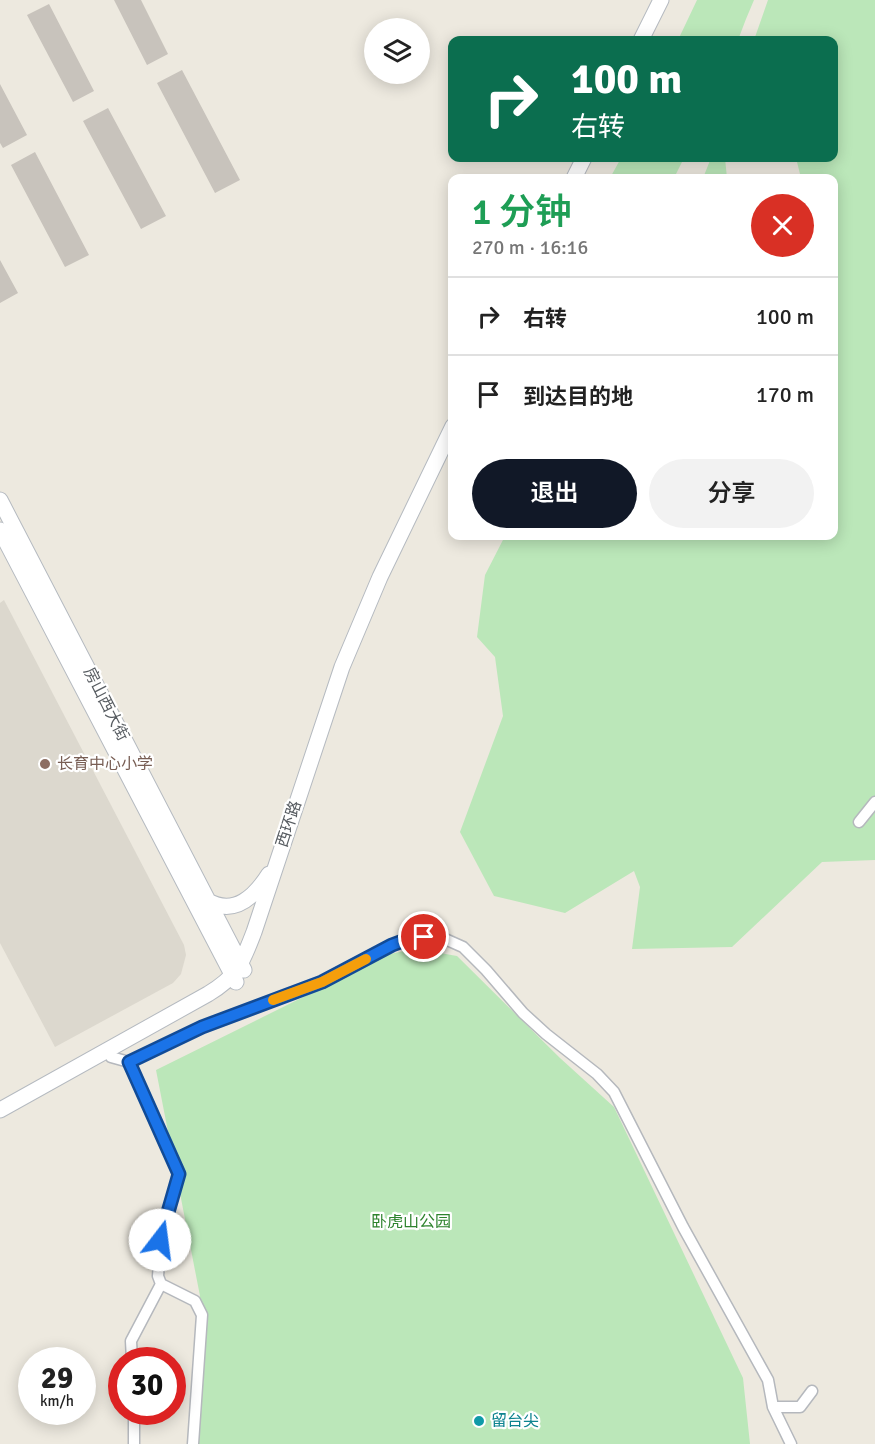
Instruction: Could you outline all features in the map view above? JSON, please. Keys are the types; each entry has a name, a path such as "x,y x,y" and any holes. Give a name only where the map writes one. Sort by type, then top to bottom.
{"main road":[{"path":"643,36 661,0"},
{"path":"652,36 670,0"},
{"name":"西环路","path":"239,974 320,729 352,642 380,577 448,436"},
{"name":"西环路","path":"0,1110 208,994 239,974 260,940 352,659 391,571 448,453"},
{"name":"房山西大街","path":"0,500 208,901 239,974"},
{"name":"房山西大街","path":"0,530 239,974"},
{"path":"208,901 216,906 226,907 236,906 246,900 260,887 278,859"},
{"path":"0,1120 226,993 239,974"}],"street":[{"path":"859,822 875,802"},
{"path":"111,1057 129,1062 202,1027 322,982 408,939 424,937 445,939 463,947 523,1013 597,1074 614,1092 683,1227 768,1380 773,1407 791,1444"},
{"path":"129,1062 179,1174 160,1240 158,1276 161,1284 195,1301 202,1315 193,1444"},
{"path":"131,1347 131,1341 161,1284"},
{"path":"773,1407 800,1407 812,1391"},
{"path":"134,1425 134,1444"}],"shaded area":[{"name":"长育中心小学","path":"4,600 184,945 186,955 181,974 173,983 55,1047 0,943 0,603"}],"green space":[{"path":"697,0 754,0 740,36 680,36"},
{"path":"768,0 875,0 875,860 822,862 732,947 632,949 640,887 634,871 565,913 494,896 460,832 503,716 495,657 477,637 485,575 503,540 838,540 838,174 800,174 797,162 838,162 838,36 755,36"},
{"path":"619,162 682,162 676,174 612,174"},
{"path":"709,162 725,162 727,174 705,174"},
{"name":"卧虎山公园","path":"409,950 457,956 560,1058 614,1107 743,1378 750,1444 195,1444 200,1296 156,1070 390,954"}],"building":[{"path":"114,0 141,0 168,54 147,65"},
{"path":"49,4 94,91 73,102 27,15"},
{"path":"182,70 240,180 215,193 157,83"},
{"path":"0,84 27,135 3,148 0,143"},
{"path":"108,108 166,216 141,229 83,121"},
{"path":"35,152 89,255 65,267 11,165"},
{"path":"0,260 18,293 0,303"}],"slow traffic":[{"path":"273,1000 322,982 366,959"}],"place":[{"name":"长育中心小学","path":"45,764"},
{"name":"留台尖","path":"479,1421"}],"route":[{"path":"160,1240 179,1174 129,1062 202,1027 322,982 392,945 408,939 424,937"}]}
